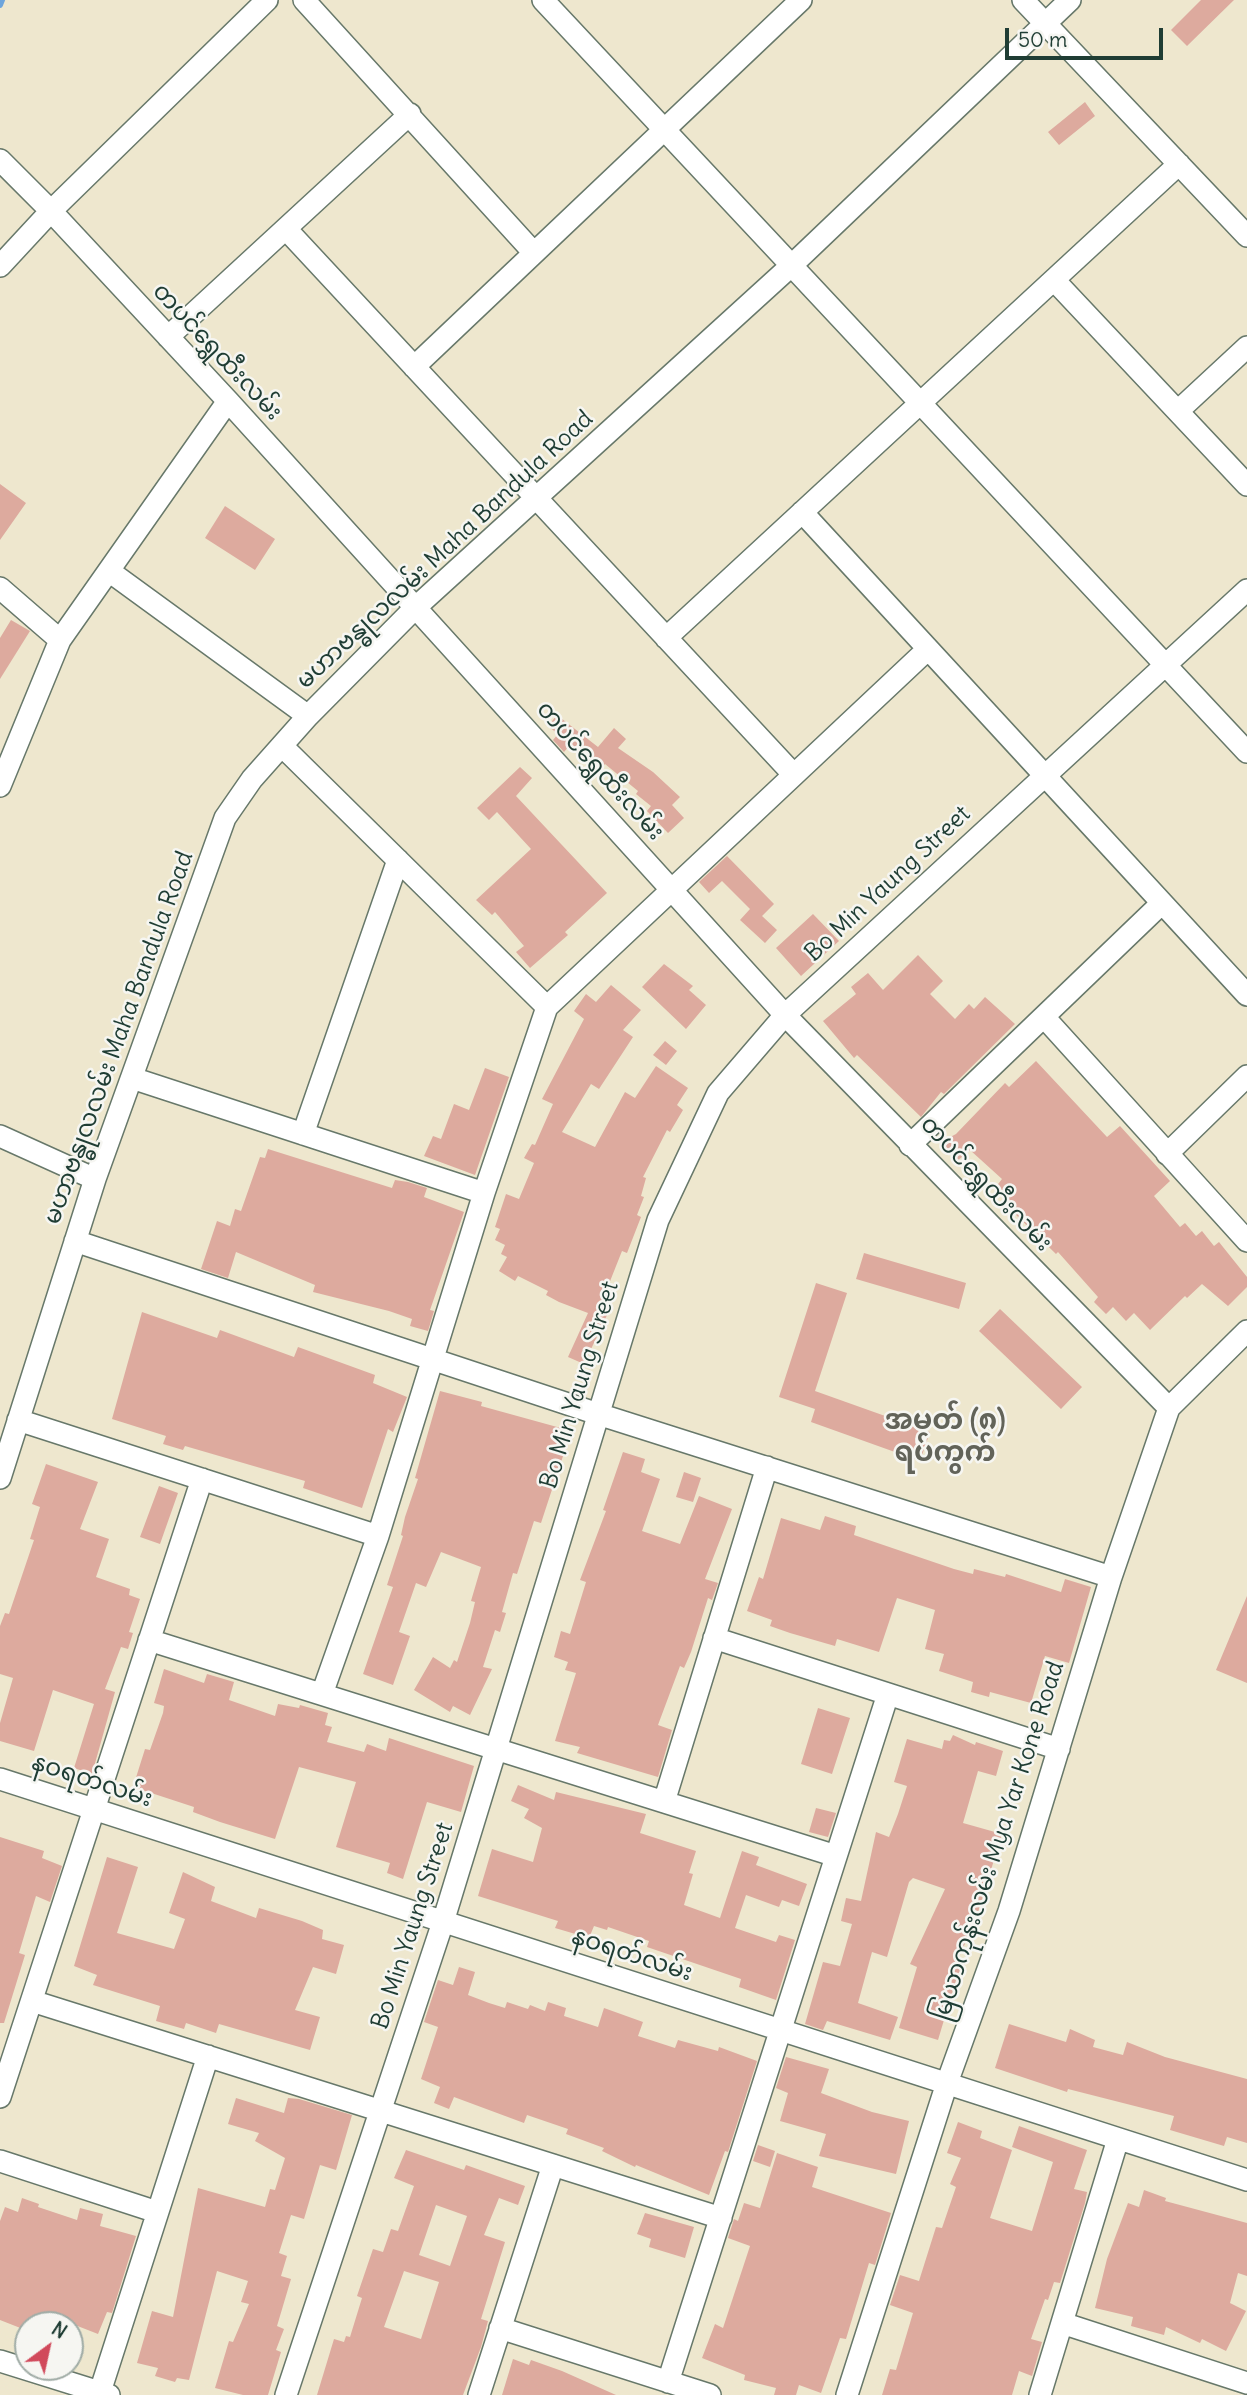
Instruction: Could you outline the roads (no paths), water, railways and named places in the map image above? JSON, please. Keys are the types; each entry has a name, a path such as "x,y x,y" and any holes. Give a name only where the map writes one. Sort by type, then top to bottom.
{"street":[{"path":"0,267 51,211 267,0"},
{"path":"304,0 534,253"},
{"path":"543,0 1247,752"},
{"path":"1024,0 1247,236"},
{"name":"မဟာဗန္ဓုလလမ်း Maha Bandula Road","path":"0,1478 94,1179 225,818 252,779 308,716 415,608 792,265 1070,0"},
{"path":"414,367 664,130 792,3"},
{"path":"168,337 410,114"},
{"name":"တပင်ရွှေထီးလမ်း","path":"0,160 228,401 785,1015 1169,1408"},
{"path":"666,638 1179,164"},
{"path":"286,229 794,775"},
{"path":"1054,279 1247,485"},
{"path":"1178,411 1247,347"},
{"path":"0,786 60,640 228,401"},
{"path":"802,512 1247,995"},
{"path":"109,571 308,716"},
{"path":"0,588 60,640"},
{"name":"Bo Min Yaung Street","path":"286,2395 443,1922 658,1220 718,1093 785,1015 1247,590"},
{"path":"322,1694 378,1536 484,1194 547,1007 928,649"},
{"path":"282,746 547,1007"},
{"path":"303,1134 398,860"},
{"path":"910,1145 1162,903"},
{"path":"1044,1017 1247,1241"},
{"path":"1167,1154 1247,1076"},
{"path":"132,1078 484,1194"},
{"path":"0,1136 94,1179"},
{"path":"75,1241 598,1414 1111,1577"},
{"name":"မြယာကုန်းလမ်း Mya Yar Kone Road","path":"848,2395 947,2083 1009,1911 1111,1577 1169,1408 1247,1331"},
{"path":"19,1420 378,1536"},
{"path":"664,1801 766,1467"},
{"path":"0,2097 202,1479"},
{"path":"714,1638 1059,1749"},
{"path":"149,1640 836,1856"},
{"path":"668,2382 888,1694"},
{"name":"နဝရတ်လမ်း","path":"0,1779 1247,2180"},
{"path":"32,2001 721,2218"},
{"path":"0,2361 103,2394 157,2212 208,2056"},
{"path":"1040,2395 1118,2139"},
{"path":"0,2161 157,2212"},
{"path":"479,2395 553,2165"},
{"path":"1062,2323 1234,2385"},
{"path":"500,2328 710,2395"}],"waterway":[{"path":"0,5 2,0"}],"district":[{"name":"အမှတ် (၈) ရပ်ကွက်","path":"945,1437"}]}
